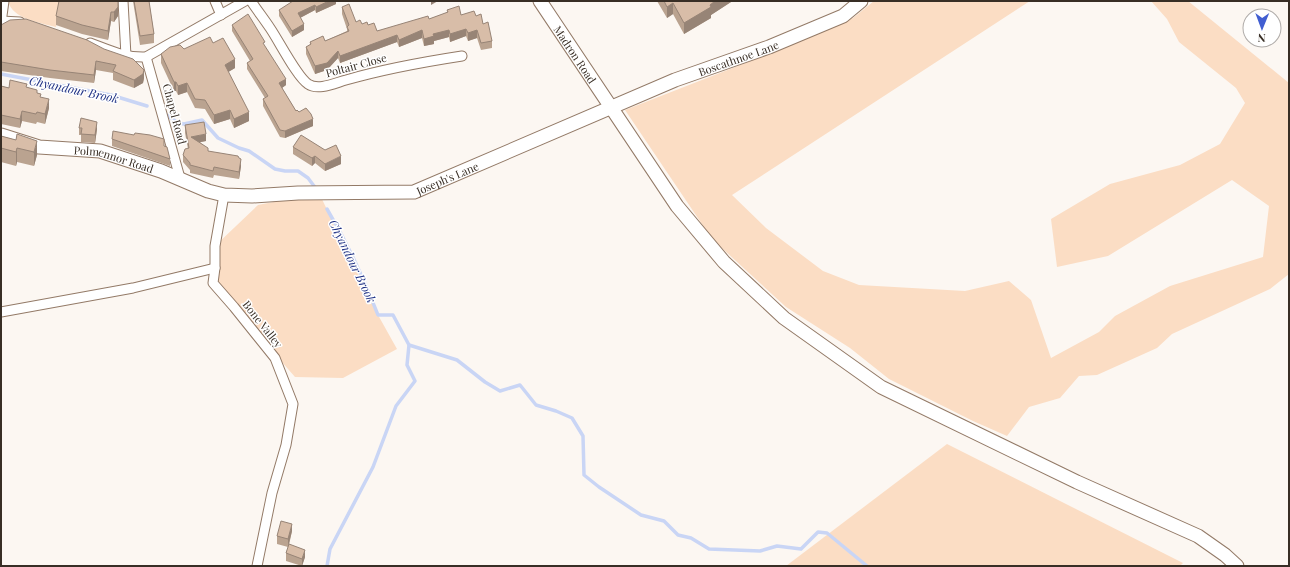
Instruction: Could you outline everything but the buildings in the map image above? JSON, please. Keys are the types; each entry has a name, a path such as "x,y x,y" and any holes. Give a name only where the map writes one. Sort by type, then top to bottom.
{"main road":[{"name":"Madron Road","path":"540,1 677,206 724,262 784,318 881,387 1077,482 1198,536 1225,555 1237,566"},
{"name":"Boscathnoe Lane","path":"611,108 675,80 769,47 843,16 861,1"},
{"name":"Joseph's Lane","path":"224,195 252,196 298,193 414,192 611,108"},
{"name":"Polmennor Road","path":"1,136 39,147 100,151 180,178 208,191 224,195"}],"street":[{"path":"4,1 1,22 27,22"},
{"path":"123,1 126,56"},
{"path":"215,1 221,15"},
{"path":"82,40 126,56 135,58 146,57 245,1"},
{"name":"Poltair Close","path":"251,1 300,76 307,84 315,87 324,86 411,63 462,56"},
{"name":"Chapel Road","path":"146,57 180,178"},
{"name":"Bone Valley","path":"224,195 215,246 213,283 275,358 293,404 286,445 272,493 257,566"},
{"path":"1,312 133,288 215,268"}],"shaded area":[{"path":"8,1 65,1 59,4 56,27 35,22 21,16 15,12"},
{"path":"874,1 1030,1 732,195 766,228 823,271 859,285 965,291 1009,281 1031,300 1051,358 1099,332 1115,316 1170,286 1263,257 1269,206 1232,180 1108,256 1057,267 1051,219 1110,184 1180,165 1220,144 1245,103 1236,88 1179,42 1167,19 1151,1 1188,1 1242,45 1242,48 1246,48 1289,83 1289,274 1270,289 1172,334 1157,348 1097,375 1079,376 1060,398 1029,407 1007,436 973,421 889,379 850,348 786,307 712,239 625,110 781,49 853,18"},
{"path":"319,193 378,315 397,349 343,378 295,377 213,283 215,246 258,205"},
{"path":"947,444 1183,563 1180,566 786,566"}],"waterway":[{"name":"Chyandour Brook","path":"1,74 111,95 147,106"},
{"name":"Chyandour Brook","path":"164,113 178,123 184,124 202,120 218,138 249,151 275,169 298,171 308,178 317,190"},
{"name":"Chyandour Brook","path":"327,209 355,261 378,315 393,315 409,345 457,360 485,382 500,391 520,385 536,405 572,418 583,436 584,475 599,487 641,515 664,521 678,535 691,538 709,549 760,551 777,546 801,549 818,532 827,533 867,566"},
{"path":"327,566 330,549 373,467 396,406 415,381 407,365 409,345"}]}
